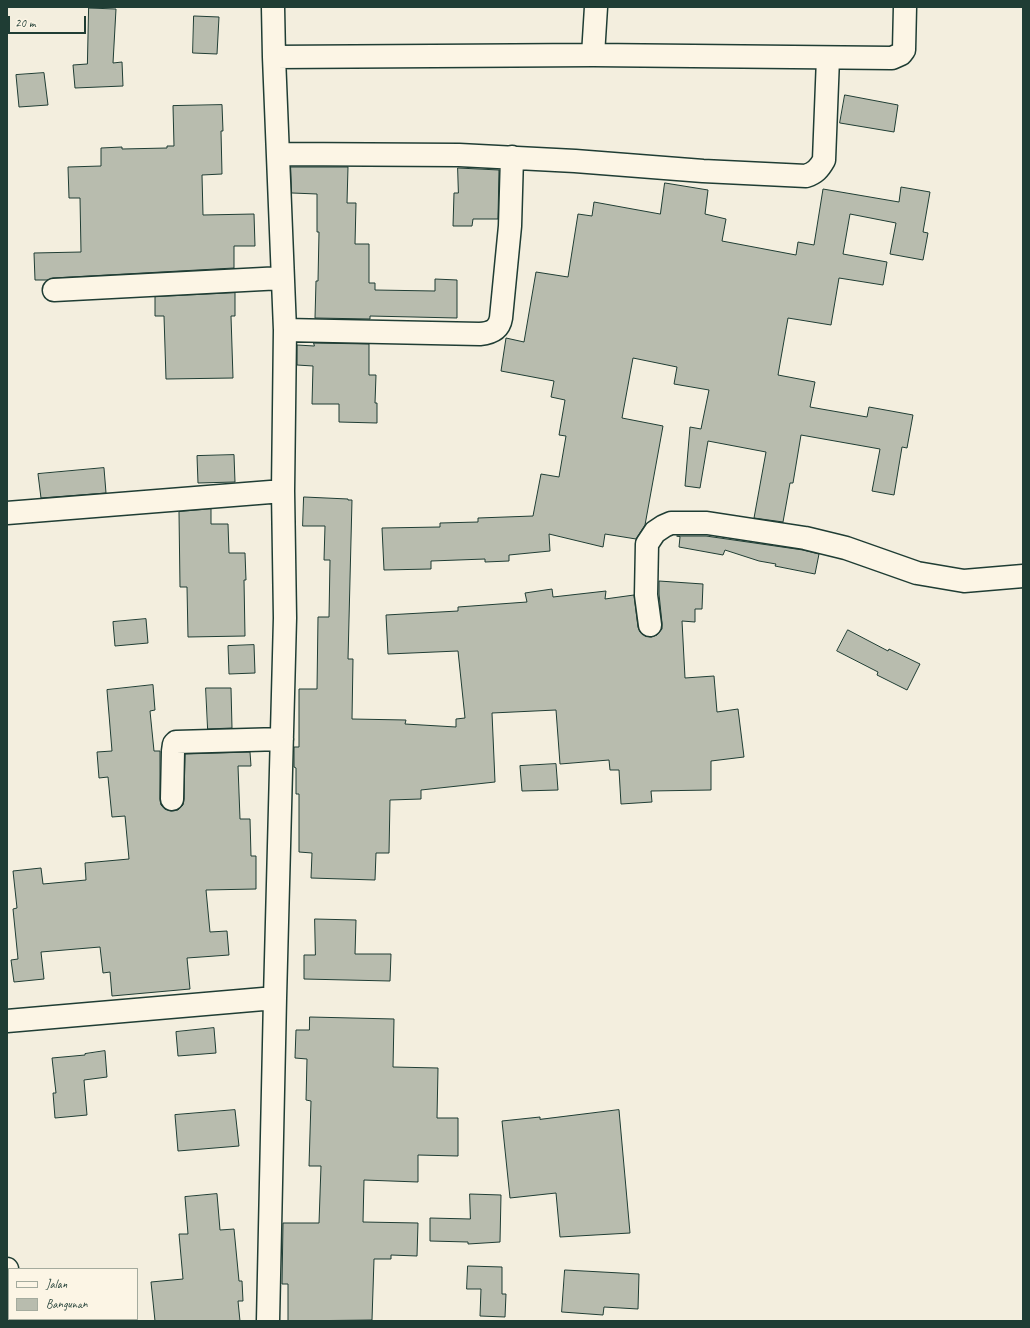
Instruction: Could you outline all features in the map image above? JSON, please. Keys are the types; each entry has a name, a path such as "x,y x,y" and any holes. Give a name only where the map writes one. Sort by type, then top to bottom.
{"street":[{"path":"268,1321 285,618 283,491 285,330 273,7"},
{"path":"593,55 596,7"},
{"path":"274,57 593,55 892,58 901,54 904,50 905,7"},
{"path":"278,154 459,155 512,157 704,171 806,176 819,169 824,160 828,58"},
{"path":"285,330 480,334 491,332 498,328 502,318 510,226 512,157"},
{"path":"54,290 282,278"},
{"path":"7,513 283,491"},
{"path":"650,625 646,595 647,544 655,532 671,523 707,522 805,538 846,548 917,573 964,581 1023,576"},
{"path":"172,799 173,751 174,744 176,742 282,739"},
{"path":"7,1021 275,998"},
{"path":"7,1269 7,1297"}],"building":[{"path":"89,8 116,9 113,63 122,62 123,86 75,88 73,65 87,64"},
{"path":"194,16 219,17 217,54 193,53"},
{"path":"44,73 48,105 19,107 16,75"},
{"path":"845,95 898,105 894,132 840,123"},
{"path":"222,105 222,174 202,175 203,215 254,214 255,246 234,246 234,268 35,280 34,253 81,252 80,198 69,198 68,167 101,166 101,148 167,148 167,146 174,146 173,106"},
{"path":"291,167 348,167 347,203 356,203 355,244 369,244 369,283 375,283 375,290 435,291 435,279 457,280 457,318 370,316 370,319 315,318 316,281 318,281 319,232 317,232 317,194 292,193"},
{"path":"458,168 499,170 498,219 473,219 472,226 453,226 454,193 458,193"},
{"path":"665,183 708,190 705,214 726,219 722,241 796,255 798,242 814,245 823,189 899,202 901,187 930,192 923,232 928,233 923,260 890,254 896,223 850,214 843,254 887,262 883,285 839,278 831,325 788,318 778,375 815,382 810,407 867,417 869,407 913,415 907,448 902,447 894,495 872,491 880,449 801,435 793,483 790,483 783,522 754,518 766,452 708,441 700,488 685,486 690,427 701,429 709,390 674,384 677,367 633,358 622,418 663,426 645,525 636,539 605,534 603,547 549,534 550,551 509,555 509,561 485,562 485,559 431,561 431,569 384,570 382,528 440,527 440,523 478,522 478,518 533,516 541,474 559,477 566,436 559,435 565,400 551,397 554,381 501,371 506,338 524,342 536,272 568,277 578,214 592,216 594,202 660,214"},
{"path":"235,293 235,316 231,316 233,378 166,379 164,316 155,316 155,297"},
{"path":"314,343 369,344 369,375 376,375 375,403 377,403 377,423 339,422 339,404 312,404 313,366 297,365 297,345 314,346"},
{"path":"234,455 235,482 198,483 197,456"},
{"path":"104,468 106,493 41,498 38,474"},
{"path":"304,497 352,500 348,659 353,659 352,719 406,720 405,724 456,727 456,719 465,718 458,651 388,654 386,615 458,611 458,607 527,602 525,593 552,589 553,597 606,591 605,599 634,595 640,632 645,636 651,637 657,635 662,629 659,581 703,584 702,609 695,609 695,622 682,621 685,678 714,676 717,712 738,709 744,757 711,761 711,790 651,791 652,802 621,804 619,770 610,770 609,760 560,764 556,710 492,713 495,782 421,790 421,799 390,800 389,853 376,853 375,880 311,878 312,853 299,852 299,794 296,794 294,747 299,747 299,689 317,689 318,617 329,617 330,560 324,560 325,526 303,526"},
{"path":"211,509 211,524 228,524 229,553 245,553 245,636 188,637 187,587 180,587 179,512"},
{"path":"677,536 706,536 803,550 819,554 815,574 775,566 776,564 759,561 725,550 723,555 679,547 680,537"},
{"path":"146,619 148,643 115,646 113,622"},
{"path":"848,630 888,651 889,649 920,664 907,690 877,675 878,672 837,651"},
{"path":"254,645 255,673 229,674 228,646"},
{"path":"153,685 155,710 150,711 154,751 160,751 160,799 161,805 165,809 171,811 178,810 183,805 185,754 250,752 251,766 238,766 240,819 250,819 251,856 256,856 256,889 206,890 210,932 227,931 229,955 187,958 190,989 112,996 110,972 103,973 100,947 41,952 44,979 14,982 11,960 18,959 13,909 17,908 13,871 41,868 43,884 86,880 85,863 129,859 125,816 112,817 108,777 99,778 97,752 112,751 107,690"},
{"path":"206,688 231,688 232,728 208,729"},
{"path":"556,764 558,790 522,791 520,766"},
{"path":"315,919 356,920 355,954 391,954 390,981 304,979 304,955 315,955"},
{"path":"310,1017 394,1019 393,1067 438,1068 437,1118 458,1118 458,1156 418,1155 418,1182 364,1180 363,1222 418,1223 417,1256 391,1255 391,1259 374,1259 372,1320 288,1321 288,1284 282,1284 283,1223 319,1223 321,1166 309,1166 311,1101 306,1100 307,1059 295,1058 296,1030 309,1030"},
{"path":"214,1028 216,1053 178,1056 176,1032"},
{"path":"105,1051 107,1077 84,1080 87,1115 55,1118 53,1093 56,1093 52,1058 85,1055"},
{"path":"235,1110 239,1146 178,1151 175,1115"},
{"path":"619,1110 630,1233 560,1237 556,1193 510,1198 502,1121 540,1117 540,1119"},
{"path":"217,1194 220,1230 234,1229 239,1281 242,1281 243,1301 238,1301 240,1321 155,1321 151,1282 183,1279 179,1234 188,1234 185,1197"},
{"path":"470,1194 501,1195 500,1242 468,1244 468,1242 430,1241 430,1218 470,1219"},
{"path":"468,1266 502,1267 502,1294 506,1294 505,1317 480,1316 481,1289 467,1289"},
{"path":"565,1270 639,1274 638,1309 604,1307 603,1315 562,1312"}]}
